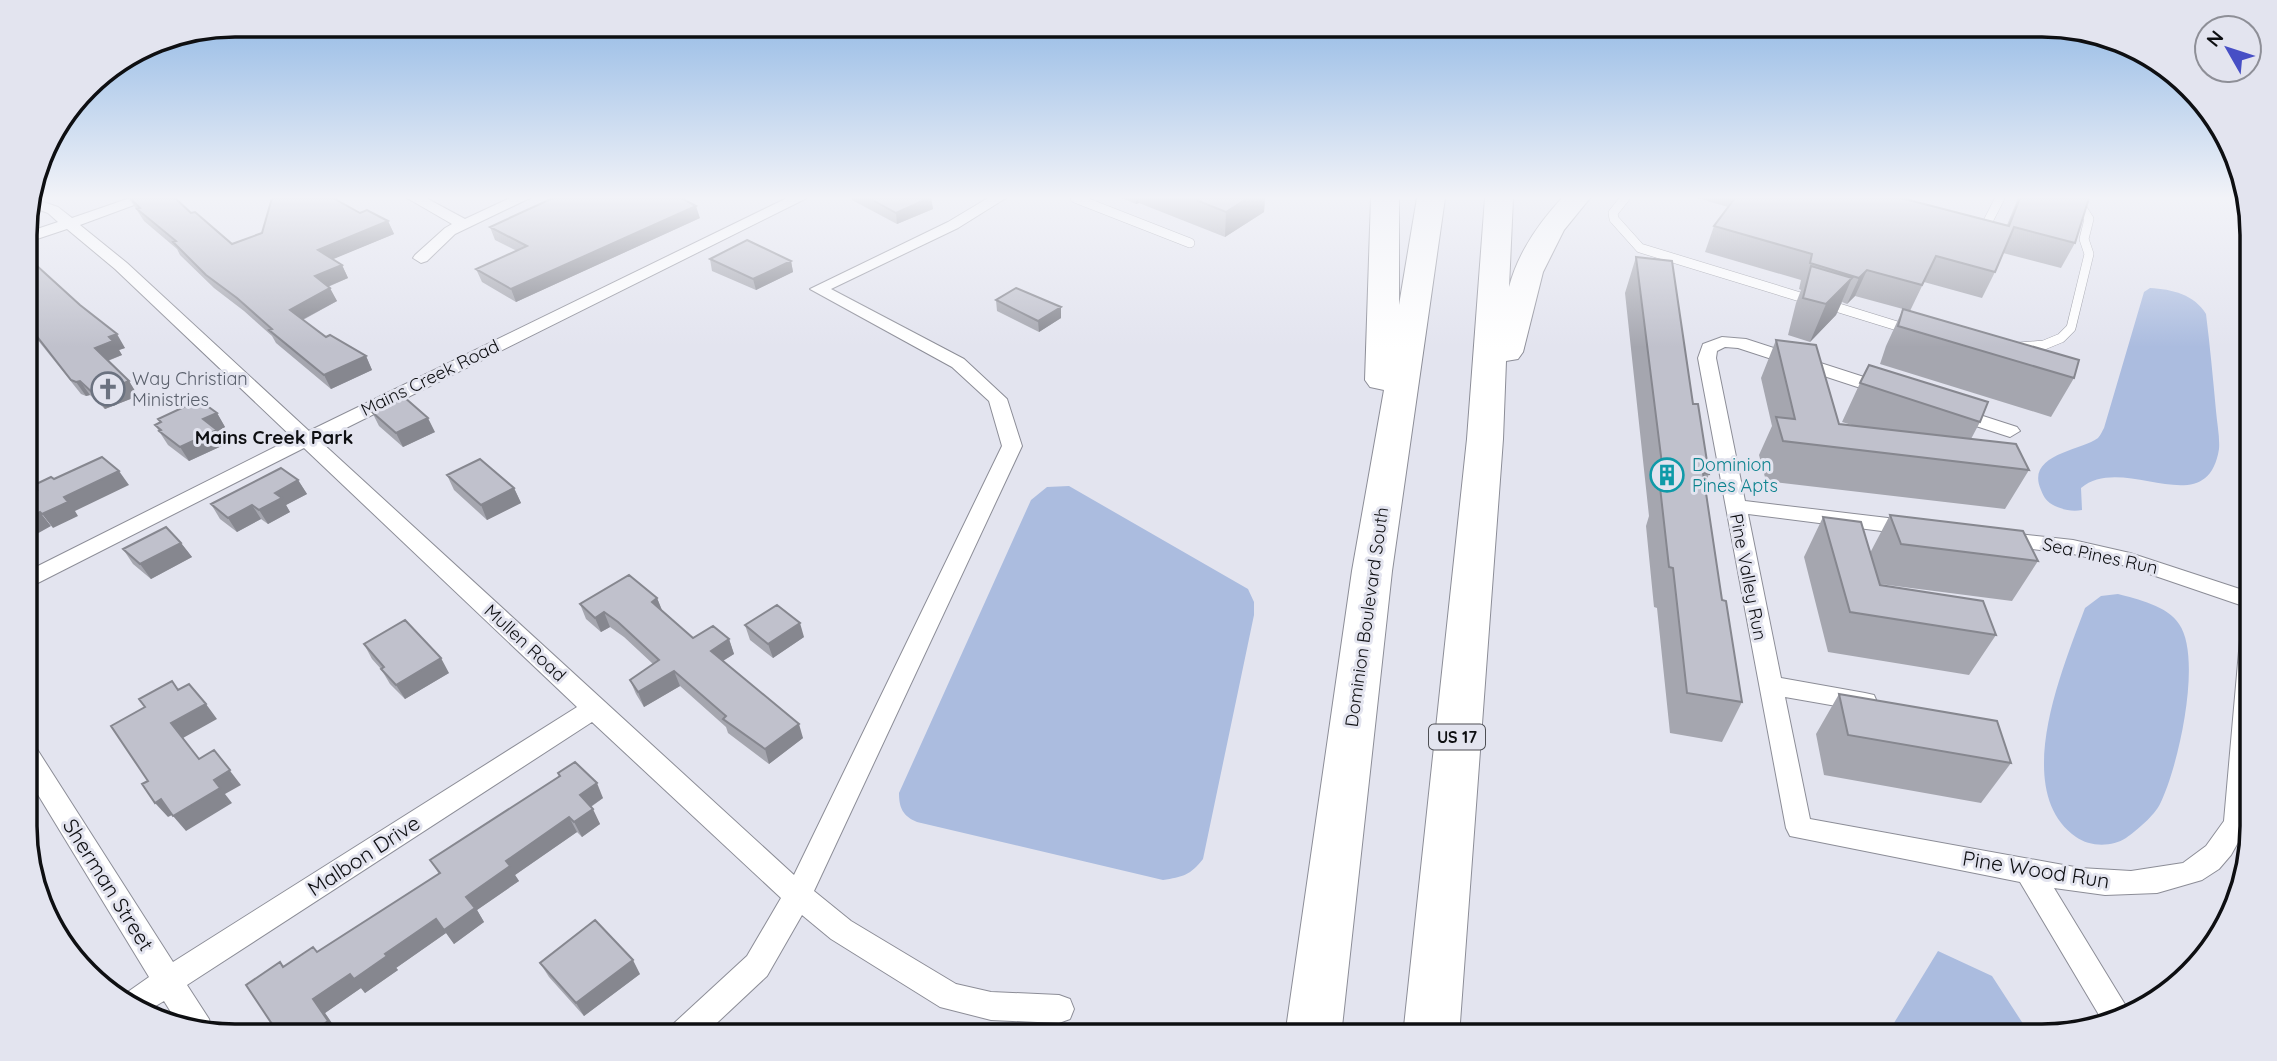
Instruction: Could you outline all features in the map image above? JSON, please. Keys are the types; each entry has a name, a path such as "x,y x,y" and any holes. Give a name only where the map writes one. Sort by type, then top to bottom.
{"highway":[{"path":"1371,571 1382,384 1384,248"},
{"name":"Dominion Boulevard South","path":"1314,1024 1371,571 1424,248"},
{"name":"US 17","path":"1432,1024 1485,439 1496,248"},
{"path":"1485,439 1528,272 1541,248"}],"street":[{"name":"Mullen Road","path":"99,248 765,868 841,930 950,996 991,1006 1059,1009"},
{"path":"421,258 430,248"},
{"name":"Mains Creek Road","path":"37,575 307,439 699,248"},
{"path":"695,1024 757,966 798,895 1012,446 999,399 958,363 818,289 902,248"},
{"name":"Pine Valley Run","path":"1799,828 1734,506 1707,358 1709,348 1722,342 1740,343 1908,397"},
{"path":"1933,405 2010,431"},
{"path":"1734,506 1936,531"},
{"name":"Sea Pines Run","path":"1977,536 2073,547 2130,559 2240,597"},
{"path":"1770,685 1887,705"},
{"name":"Malbon Drive","path":"139,1000 594,708"},
{"name":"Sherman Street","path":"37,771 192,1019"},
{"name":"Pine Wood Run","path":"1799,828 2028,871 2111,884 2145,883 2184,875 2204,865 2224,848 2237,821 2240,785"},
{"path":"2028,871 2113,1011"}],"lane":[{"path":"1640,248 1920,333"},
{"path":"2006,346 2044,345 2061,338 2071,328 2089,254 2087,248"}],"water":[{"path":"2150,288 2182,294 2196,302 2206,314 2219,440 2219,449 2211,471 2198,482 2181,485 2119,477 2099,479 2081,488 2082,510 2055,506 2046,499 2041,490 2038,478 2041,469 2057,455 2100,436 2144,292"},
{"path":"1069,486 1248,589 1254,602 1254,615 1203,859 1194,869 1181,876 1163,880 917,822 908,817 901,807 899,793 1031,500 1047,487"},
{"path":"2118,594 2160,608 2179,624 2186,640 2188,686 2174,765 2158,808 2126,838 2101,845 2076,837 2057,816 2046,790 2044,760 2055,694 2085,608 2101,596"},
{"path":"1938,951 1992,976 2023,1024 1893,1024"}],"building":[{"path":"179,248 324,248 318,250 342,265 315,276 330,288 290,310 326,337 330,335 366,356 324,375 269,330 272,329 237,298 206,275"},
{"path":"524,248 603,248 511,289 476,269"},
{"path":"732,248 763,248 791,261 753,279 710,259"},
{"path":"1789,248 2005,248 1995,272 1936,256 1922,285 1867,270 1859,278 1810,263 1812,254"},
{"path":"1636,257 1672,261 1693,404 1698,404 1709,474 1703,473 1722,600 1726,601 1742,702 1687,693 1673,568 1669,567 1660,487 1665,488"},
{"path":"37,266 117,334 109,337 113,341 95,348 129,381 95,395 80,381 71,380 37,336"},
{"path":"1811,266 1852,278 1826,304 1803,298"},
{"path":"1016,288 1061,307 1038,321 996,300"},
{"path":"1903,309 2079,360 2074,378 1898,326"},
{"path":"1776,340 1816,345 1839,424 2016,444 2029,470 1783,441 1776,417 1795,419"},
{"path":"1869,365 1988,402 1980,422 1860,383"},
{"path":"404,397 428,418 396,433 372,412"},
{"path":"199,400 217,413 203,419 217,430 180,447 155,425 161,422 158,419"},
{"path":"102,457 119,471 64,497 68,502 37,514 37,484 51,477 54,479"},
{"path":"480,459 514,488 481,505 447,475"},
{"path":"281,468 298,480 275,493 282,498 259,510 252,505 228,518 211,504"},
{"path":"1890,515 2023,531 2038,561 1901,544"},
{"path":"1823,517 1861,522 1880,585 1983,601 1996,635 1850,612"},
{"path":"166,527 181,543 140,564 123,549"},
{"path":"629,575 657,598 652,602 693,638 713,626 729,639 711,651 799,724 765,749 723,719 726,716 674,671 638,692 630,680 659,660 604,612 595,618 580,604"},
{"path":"777,605 800,623 768,644 745,625"},
{"path":"405,620 441,658 396,685 364,644"},
{"path":"172,681 178,690 189,684 206,704 171,723 199,759 214,750 230,770 214,780 220,788 173,816 161,799 155,803 142,784 148,781 111,726 145,707 139,699"},
{"path":"1839,694 1997,721 2011,763 1848,735"},
{"path":"575,762 597,783 580,795 593,809 574,822 569,817 506,861 510,866 466,897 475,908 444,930 436,919 354,979 350,974 313,999 328,1021 324,1024 272,1024 246,985 280,962 283,967 313,947 317,952 440,873 430,860 560,776 558,773"},
{"path":"595,920 633,960 576,1003 540,963"}],"place":[{"name":"Way Christian Ministries","path":"108,389"},
{"name":"Dominion Pines Apts","path":"1667,475"}],"district":[{"name":"Mains Creek Park","path":"274,437"}]}
